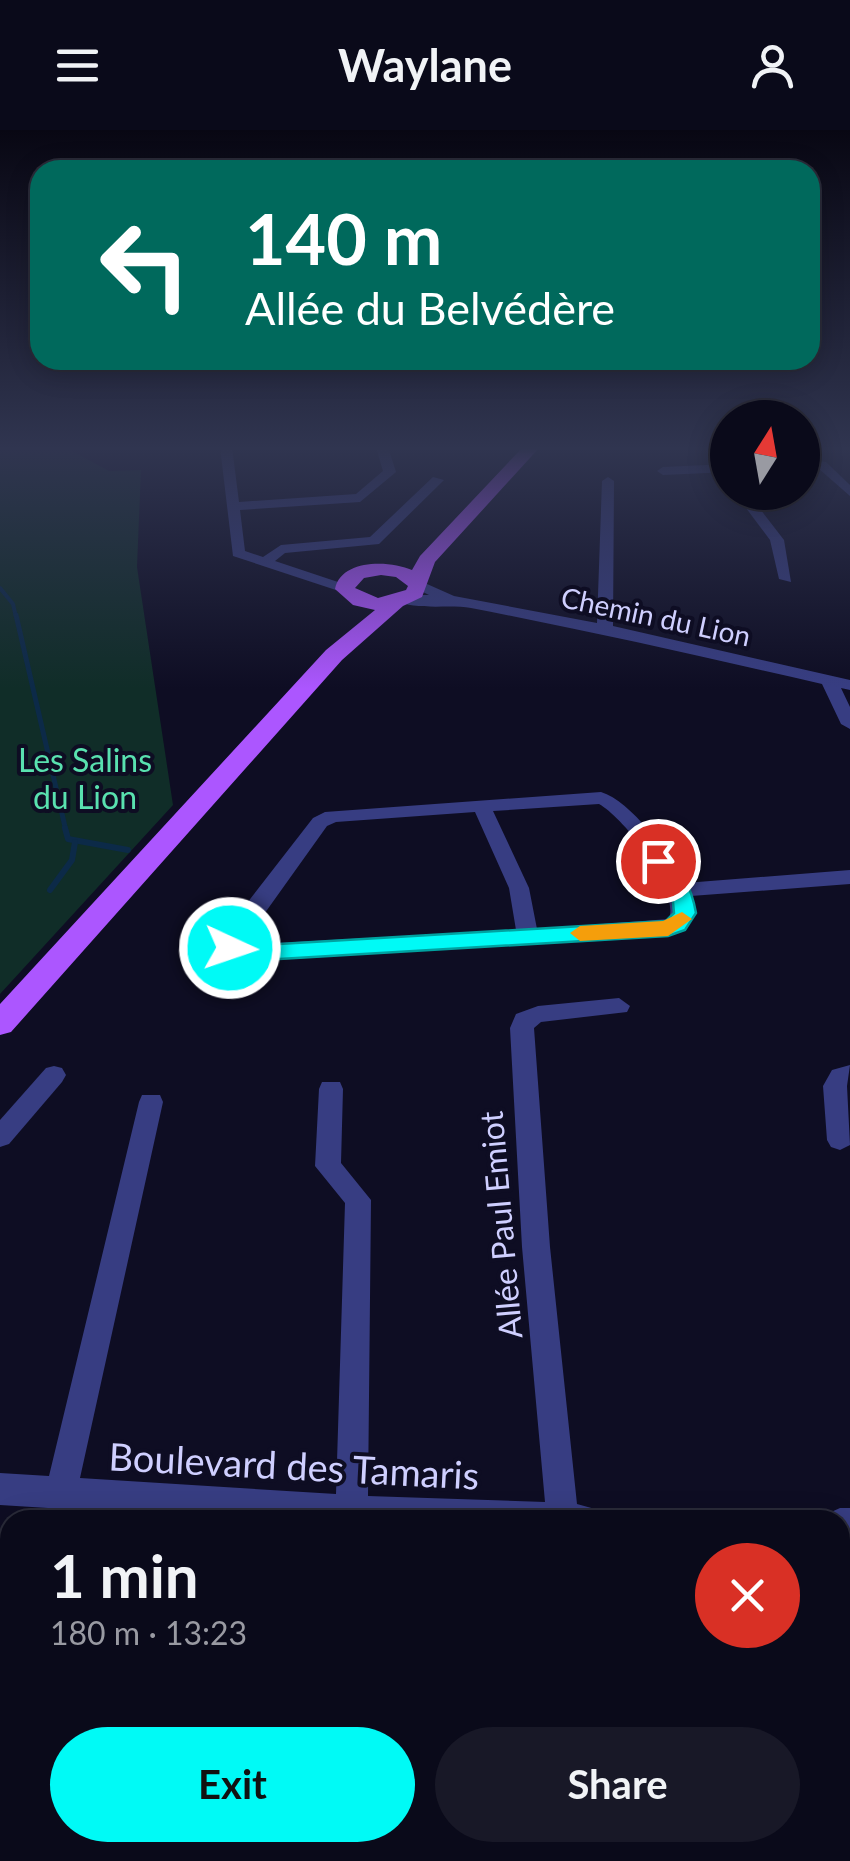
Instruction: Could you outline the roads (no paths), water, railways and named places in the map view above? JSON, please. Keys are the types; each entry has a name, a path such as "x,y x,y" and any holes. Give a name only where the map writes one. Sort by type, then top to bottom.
{"main road":[{"path":"334,655 353,587 448,528"},
{"path":"0,1024 334,655 409,592 427,560 456,528"},
{"path":"381,569 402,572 409,592"},
{"path":"353,587 409,592"}],"street":[{"path":"235,528 238,553 353,587"},
{"path":"265,562 282,549 374,541 388,528"},
{"path":"605,629 607,528"},
{"path":"768,528 777,540 786,579"},
{"name":"Chemin du Lion","path":"409,592 605,629 850,685"},
{"path":"828,679 850,724"},
{"path":"605,799 682,890 685,913 678,924 668,928 244,954 230,948 234,936 320,822 341,814 480,805 605,799"},
{"path":"480,805 519,888 528,936"},
{"path":"682,890 850,878"},
{"name":"Allée Paul Emiot","path":"561,1510 536,1247 522,1028 524,1020 538,1014 619,1006"},
{"path":"840,1140 835,1086 840,1077 850,1074"},
{"path":"0,1137 54,1075"},
{"path":"331,1088 328,1166 358,1200 352,1510"},
{"path":"61,1492 151,1102"},
{"name":"Boulevard des Tamaris","path":"0,1489 337,1510"}],"waterway":[{"path":"0,588 13,604 16,617"},
{"path":"16,615 66,831"},
{"path":"65,828 68,839 128,850"},
{"path":"50,890 72,860 75,842"}],"park label":[{"name":"Les Salins du Lion","path":"85,778"}]}
